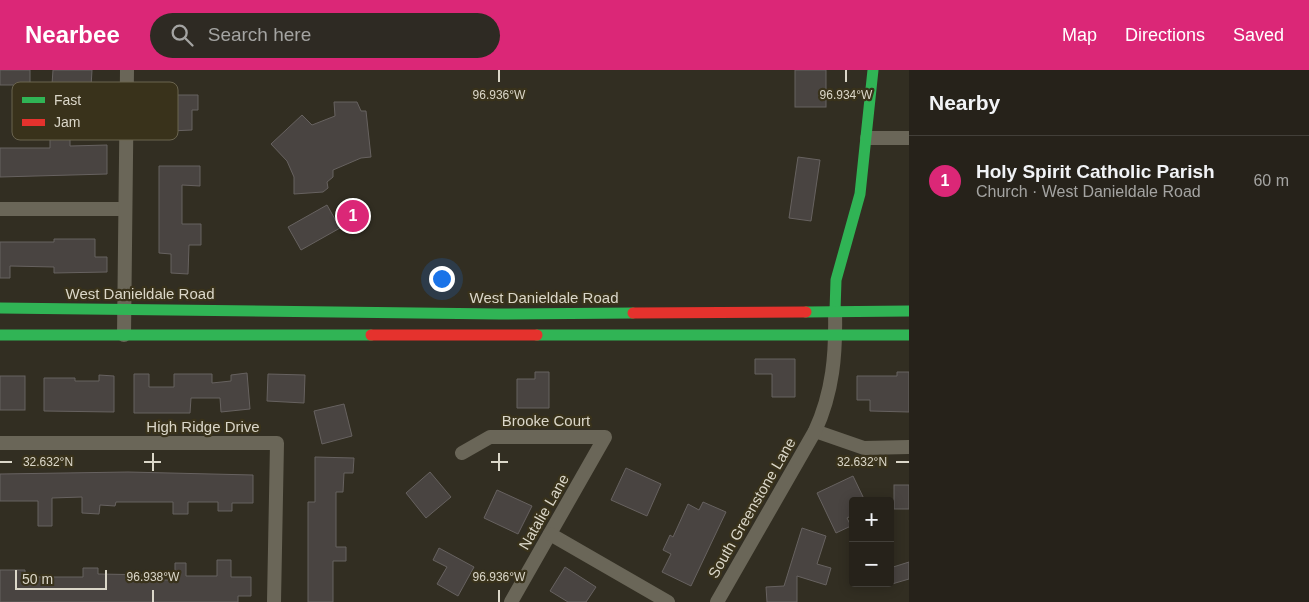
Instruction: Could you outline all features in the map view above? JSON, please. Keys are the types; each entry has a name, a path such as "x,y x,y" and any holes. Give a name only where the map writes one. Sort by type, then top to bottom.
{"main road":[{"path":"835,311 836,280 860,194 873,70"},
{"name":"West Danieldale Road","path":"0,308 571,314 909,310"},
{"path":"261,335 262,310"},
{"path":"412,313 412,335"},
{"path":"570,335 571,314"},
{"path":"0,335 909,334"}],"street":[{"path":"867,138 909,138"},
{"path":"124,335 126,140"},
{"path":"0,209 125,210"},
{"name":"South Greenstone Lane","path":"717,602 815,431 826,406 836,335 835,311"},
{"path":"815,431 864,448 909,447"},
{"name":"Brooke Court","path":"462,453 490,437 605,438"},
{"name":"Natalie Lane","path":"511,602 605,438"},
{"name":"High Ridge Drive","path":"0,443 277,443 274,602"},
{"path":"550,534 668,602"}],"building":[{"path":"0,70 30,70 30,82 12,82 12,85 0,85"},
{"path":"53,70 92,70 91,82 52,82"},
{"path":"795,70 826,70 826,107 795,107"},
{"path":"178,95 198,95 198,110 192,110 192,130 178,131"},
{"path":"334,102 357,102 361,111 366,111 371,157 361,158 333,170 333,177 327,182 328,188 323,192 294,194 294,177 287,161 271,144 302,115 312,125 335,116"},
{"path":"50,140 70,140 70,146 107,145 107,174 0,177 0,148 50,148"},
{"path":"798,157 820,160 811,221 789,218"},
{"path":"159,166 200,166 200,186 182,185 182,224 201,224 201,245 189,245 188,274 171,273 171,254 159,253"},
{"path":"327,205 340,228 301,250 288,227"},
{"path":"54,239 95,239 95,257 107,257 107,272 54,273 54,267 10,266 10,278 0,278 0,242 54,242"},
{"path":"755,359 795,359 795,397 772,397 772,374 755,374"},
{"path":"535,372 549,372 549,408 517,408 517,379 535,379"},
{"path":"897,372 909,372 909,412 870,411 870,400 857,400 857,376 897,376"},
{"path":"247,373 250,409 221,412 220,398 191,398 190,413 134,413 134,374 149,374 149,387 174,387 174,374 212,374 212,383 231,381 231,375"},
{"path":"268,374 305,375 304,403 267,401"},
{"path":"99,375 114,376 114,412 44,411 44,378 75,378 75,381 99,381"},
{"path":"0,376 25,376 25,410 0,410"},
{"path":"344,404 352,436 322,444 314,411"},
{"path":"315,457 354,458 353,473 344,473 343,492 336,492 336,547 346,547 346,561 333,561 333,602 308,602 308,502 315,502"},
{"path":"626,468 661,484 647,516 611,500"},
{"path":"128,472 253,475 253,503 232,503 232,511 218,511 218,502 188,502 188,514 173,514 173,502 116,502 115,506 100,505 99,514 82,513 82,497 52,498 52,526 38,526 38,501 0,501 0,474"},
{"path":"430,472 451,497 426,518 406,493"},
{"path":"853,476 863,497 849,497 849,517 847,518 849,527 836,533 817,493"},
{"path":"894,485 909,485 909,509 894,509"},
{"path":"497,490 532,506 518,534 484,518"},
{"path":"703,502 726,512 691,586 662,572 671,554 663,550 670,535 673,537 688,504 699,510"},
{"path":"802,528 826,536 817,564 831,568 826,585 797,576 797,602 767,602 766,587 784,586"},
{"path":"439,548 474,567 458,596 437,584 447,567 433,560"},
{"path":"217,560 231,560 231,577 251,577 251,596 238,596 238,602 0,602 0,570 25,570 25,577 83,577 83,568 98,568 98,574 156,575 156,580 175,580 175,563 186,563 186,576 217,576"},
{"path":"909,562 909,579 894,583 894,567"},
{"path":"565,567 596,587 586,602 568,602 550,591"}],"traffic: fast":[{"path":"835,311 836,280 860,194 873,70"},
{"path":"0,308 499,314 633,313"},
{"path":"806,312 909,311"},
{"path":"0,335 371,335"},
{"path":"537,335 909,335"}],"traffic: jam":[{"path":"633,313 806,312"},
{"path":"371,335 537,335"}],"place":[{"name":"Holy Spirit Catholic Parish","path":"353,216"}]}
